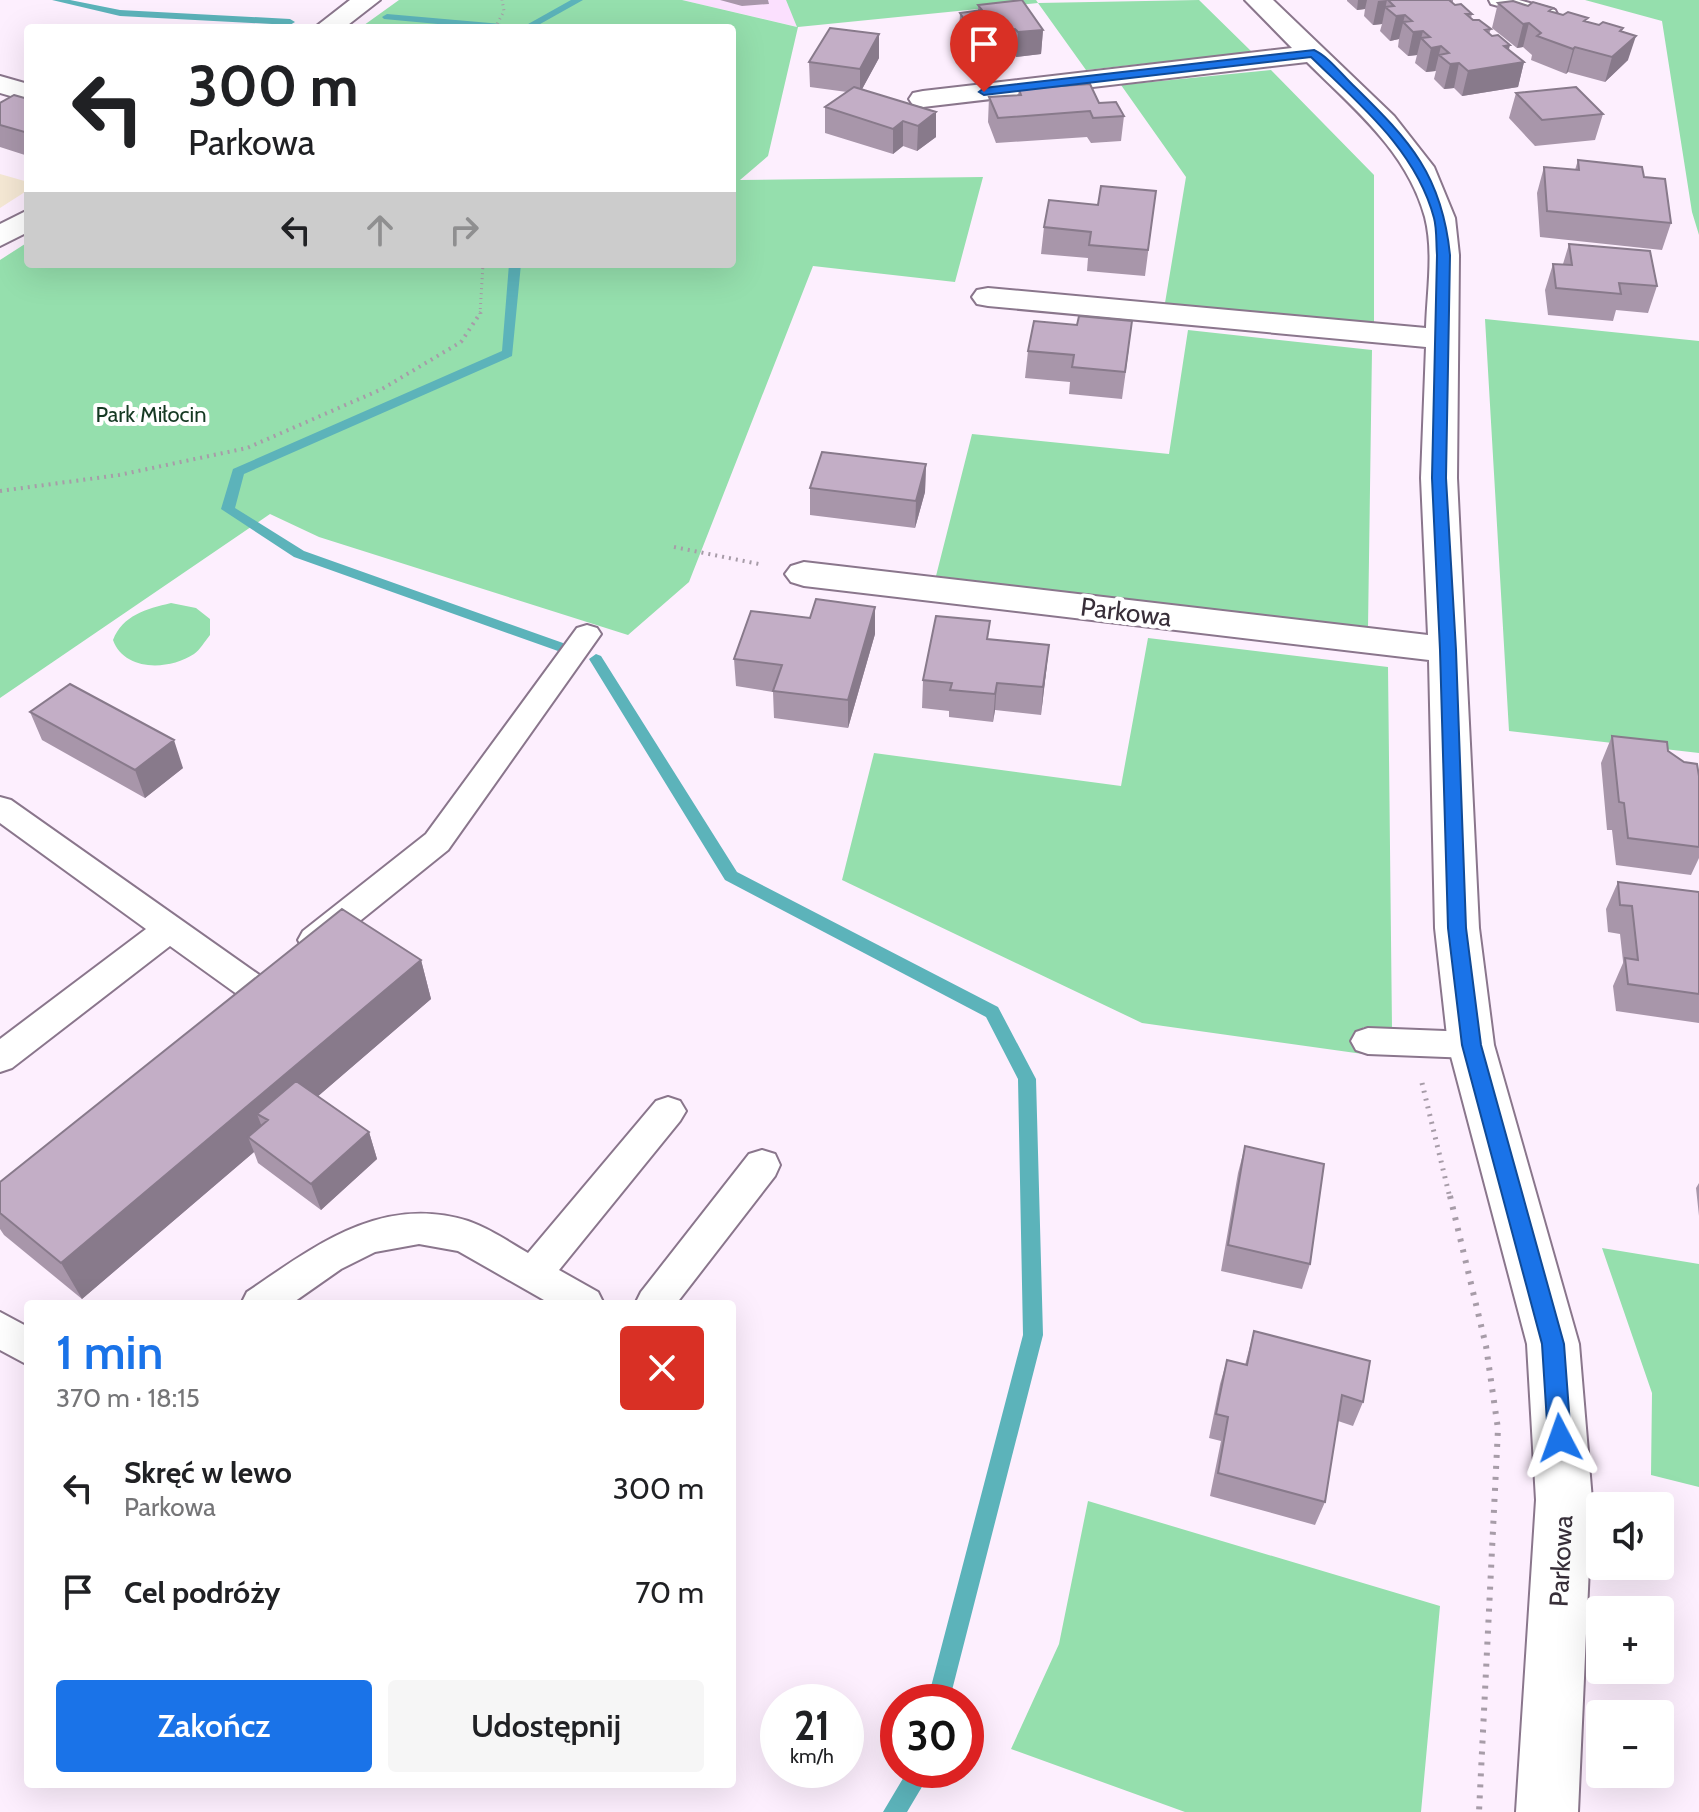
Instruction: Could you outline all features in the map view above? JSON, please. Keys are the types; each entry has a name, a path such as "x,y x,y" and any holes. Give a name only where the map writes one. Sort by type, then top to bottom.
{"street":[{"path":"333,24 367,0"},
{"name":"Parkowa","path":"1258,0 1384,122 1420,167 1440,218 1444,255 1439,478 1457,928 1471,1045 1553,1344 1564,1500 1547,1812"},
{"path":"923,99 1314,53"},
{"path":"0,84 24,92"},
{"path":"0,237 24,222"},
{"path":"988,297 1440,339"},
{"name":"Parkowa","path":"804,574 1448,650"}],"lane":[{"path":"1498,0 1574,21"},
{"path":"0,808 171,927 262,980 437,842 587,634"},
{"path":"0,1058 171,927"},
{"path":"1368,1041 1471,1045"},
{"path":"533,1275 668,1111"},
{"path":"657,1300 762,1165"},
{"path":"266,1300 328,1258 368,1237 419,1228 465,1236 578,1300"},
{"path":"0,1329 24,1345"}],"path":[{"path":"498,24 504,11 502,0"},
{"path":"0,491 119,475 247,448 382,389 461,342 481,313 483,268"},
{"path":"674,547 804,574"},
{"path":"1421,1077 1486,1346 1498,1429 1479,1812"}],"shaded area":[{"path":"682,0 786,0 798,27"},
{"path":"0,174 24,181 24,193 0,208"}],"green space":[{"name":"Park Miłocin","path":"399,0 682,0 797,27 786,0 1036,0 1038,3 798,27 768,156 740,180 983,177 955,282 813,266 689,582 628,635 319,537 270,514 0,698 0,260 24,245 24,268 736,268 736,24 366,24"},
{"path":"1199,0 1252,52 1086,70 1038,3"},
{"path":"1585,0 1699,0 1699,235 1692,212 1662,21"},
{"path":"1271,70 1374,175 1374,323 1165,303 1186,177 1121,85"},
{"path":"1485,319 1699,341 1699,753 1509,731"},
{"path":"1188,330 1372,350 1368,628 936,576 972,434 1169,454"},
{"path":"171,603 196,608 210,619 210,635 196,652 184,660 148,665 127,658 113,640 117,631 129,619 144,611"},
{"path":"1148,638 1388,667 1392,1028 1363,1027 1370,1055 1142,1023 842,880 874,753 1121,786"},
{"path":"1602,1248 1699,1264 1699,1487 1651,1475 1652,1393"},
{"path":"1088,1501 1440,1606 1421,1812 1185,1812 1011,1749 1059,1644"}],"building":[{"path":"1022,0 1043,30 1018,32 1015,29 975,36 960,13 982,10 978,5"},
{"path":"1388,0 1449,0 1455,5 1461,4 1472,14 1466,14 1491,29 1485,30 1492,36 1498,35 1510,45 1504,46 1524,62 1468,71 1459,63 1450,64 1439,55 1449,53 1441,46 1431,48 1421,38 1430,37 1423,31 1413,32 1403,22 1412,21 1405,15 1396,16 1385,7 1394,6"},
{"path":"1513,1 1528,6 1533,2 1553,8 1549,11 1563,15 1568,12 1599,25 1603,22 1636,36 1612,57 1573,49 1537,36 1541,33 1529,23 1523,24 1498,3"},
{"path":"830,28 879,34 860,69 809,62"},
{"path":"1090,84 1099,103 1116,102 1124,116 1093,118 1090,111 998,118 989,97 1021,95 1019,89"},
{"path":"854,87 936,112 918,126 903,121 893,129 825,107"},
{"path":"1576,87 1603,114 1542,120 1516,93"},
{"path":"14,95 24,98 24,132 0,125 0,103"},
{"path":"1578,160 1642,167 1644,177 1665,179 1671,223 1547,211 1544,167 1579,170"},
{"path":"1101,186 1156,191 1148,250 1089,245 1091,232 1044,227 1049,200 1098,205"},
{"path":"1569,244 1650,251 1657,286 1619,283 1621,294 1556,288 1553,264 1572,265"},
{"path":"1079,316 1132,321 1125,372 1072,367 1074,355 1028,351 1034,321 1077,325"},
{"path":"822,452 926,464 916,501 810,488"},
{"path":"816,599 875,607 848,700 773,691 782,665 734,659 751,611 810,618"},
{"path":"936,616 990,621 987,639 1049,645 1043,687 997,683 995,694 950,690 952,683 923,680"},
{"path":"70,684 174,740 135,770 30,712"},
{"path":"1612,736 1667,742 1668,751 1684,762 1697,764 1699,847 1628,838 1624,803 1619,802"},
{"path":"1618,882 1699,892 1699,994 1628,984 1625,958 1638,960 1632,906 1620,905"},
{"path":"342,909 421,960 61,1263 0,1213 0,1182"},
{"path":"296,1081 369,1132 311,1184 248,1137 268,1120 257,1114"},
{"path":"1245,1146 1324,1164 1310,1264 1228,1245"},
{"path":"1254,1331 1370,1361 1363,1402 1342,1395 1325,1502 1218,1473 1228,1417 1216,1414 1227,1360 1247,1365"}],"waterway":[{"path":"57,0 120,13 290,22"},
{"path":"533,24 578,0"},
{"path":"387,17 467,24"},
{"path":"515,268 508,353 238,472 228,509 299,554 558,646"},
{"path":"596,659 731,876 992,1012 1027,1079 1033,1335 943,1684"},
{"path":"894,1812 909,1788"}],"route":[{"path":"984,92 1314,53 1384,122 1420,167 1440,218 1444,255 1439,478 1457,928 1471,1045 1553,1344 1560,1438"}]}
